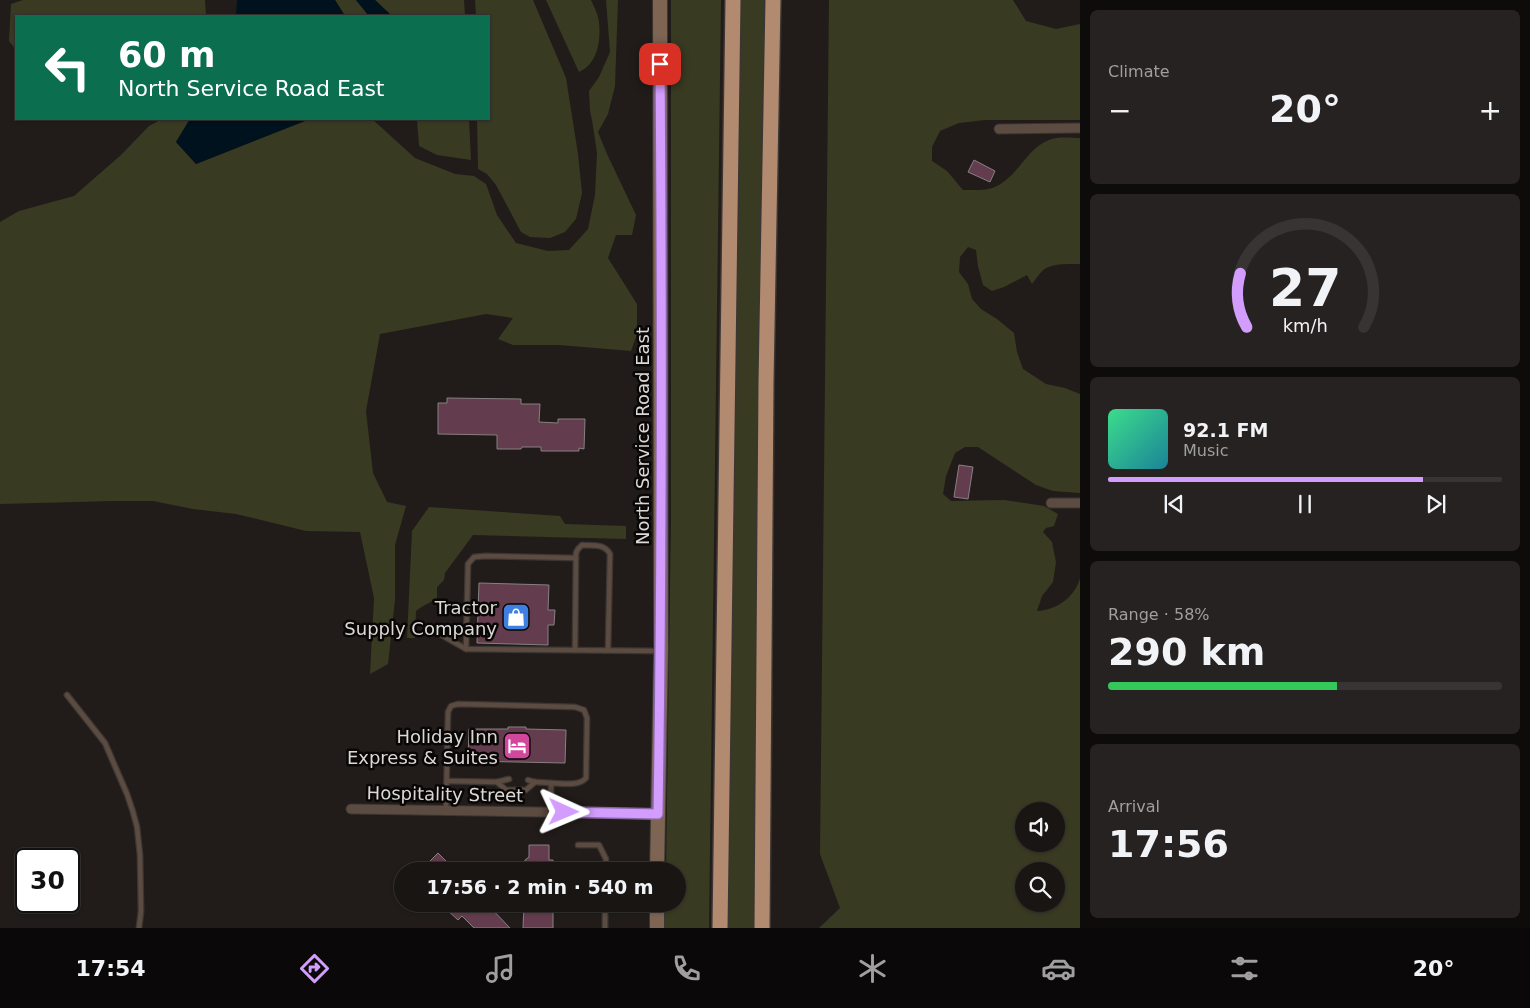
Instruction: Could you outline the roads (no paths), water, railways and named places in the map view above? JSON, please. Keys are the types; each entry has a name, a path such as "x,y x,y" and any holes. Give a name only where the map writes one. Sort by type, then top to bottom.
{"highway":[{"path":"720,928 733,0"},
{"path":"762,928 766,392 773,0"}],"street":[{"name":"North Service Road East","path":"658,862 661,651 660,0"},
{"path":"999,129 1080,128"},
{"path":"1051,503 1080,503"},
{"name":"Hospitality Street","path":"351,808 658,814"},
{"path":"657,912 657,928"}],"lane":[{"path":"575,650 576,558 578,549 582,546 603,546 610,554 608,650"},
{"path":"466,649 468,564 474,557 576,558"},
{"path":"438,633 466,649 661,651"},
{"path":"67,695 105,743 133,812 137,827 140,855 141,911 139,928"},
{"path":"446,810 448,712 452,706 458,704 575,706 584,710 587,718 586,778 578,784 528,780"},
{"path":"446,781 497,782 509,779"},
{"path":"497,782 506,790 526,790 535,782"},
{"path":"551,783 551,812"},
{"path":"578,845 598,845 606,862"},
{"path":"605,912 605,928"}],"water":[{"path":"237,0 335,0 344,15 236,15"},
{"path":"356,0 375,0 391,15 368,15"},
{"path":"189,120 307,120 196,164 176,142"}],"place":[{"name":"Tractor Supply Company","path":"516,617"},
{"name":"Holiday Inn Express & Suites","path":"517,746"}]}
